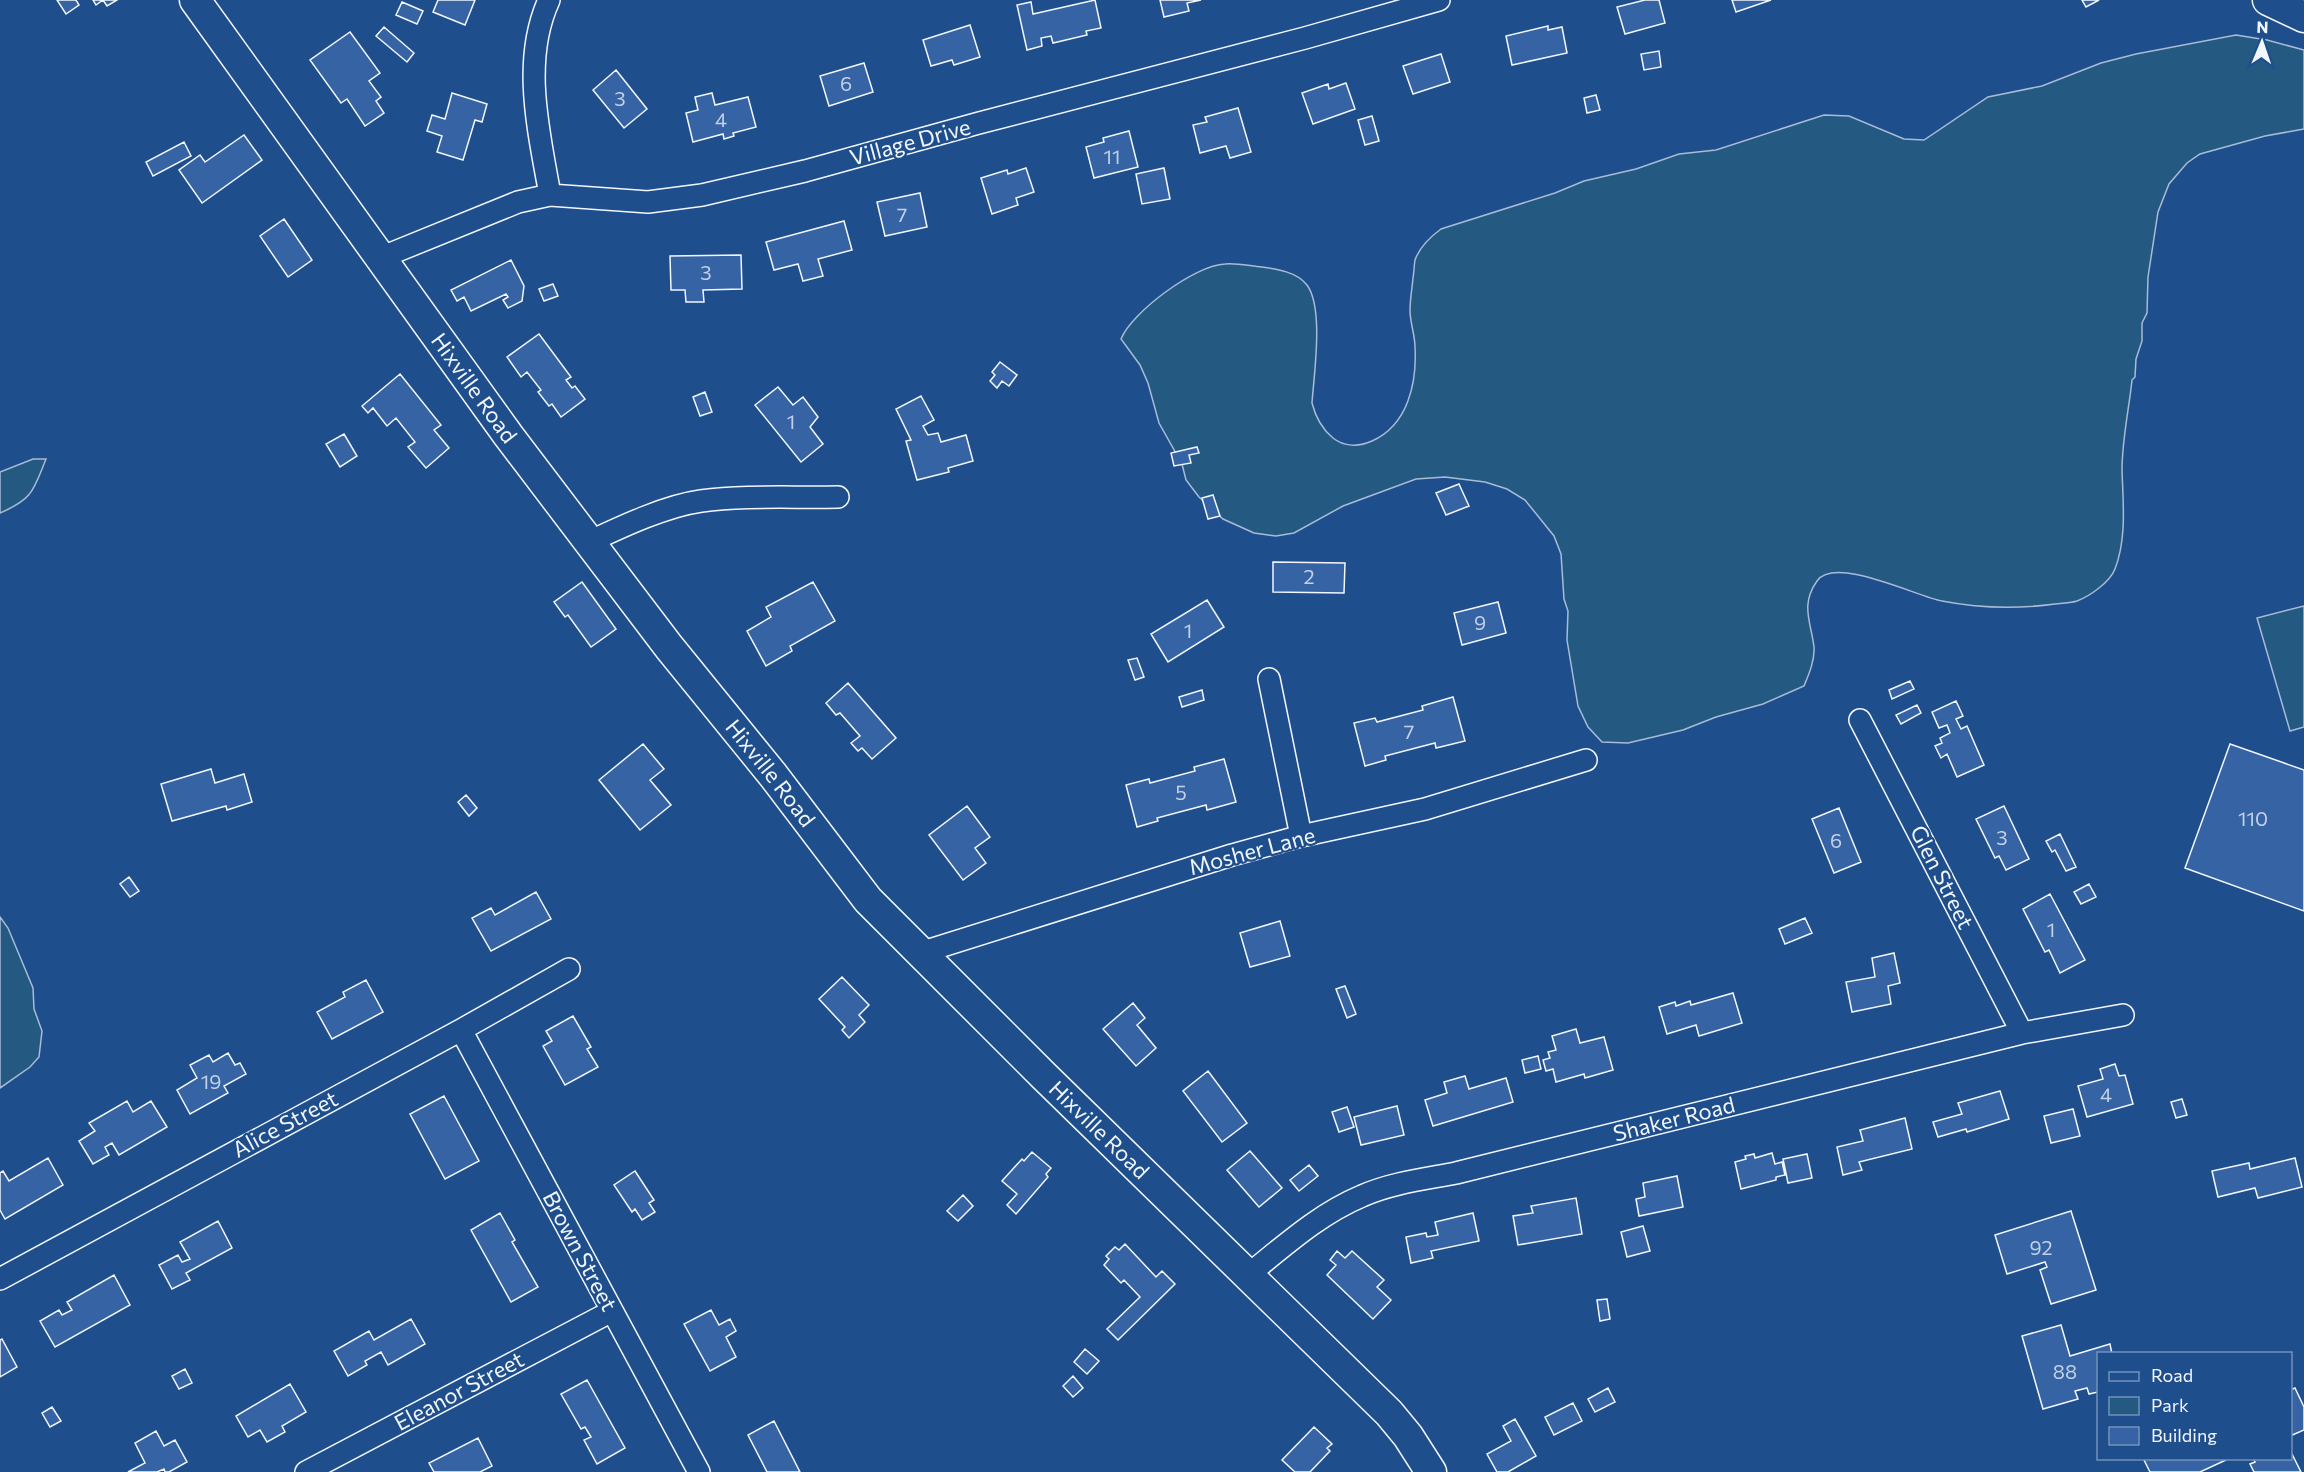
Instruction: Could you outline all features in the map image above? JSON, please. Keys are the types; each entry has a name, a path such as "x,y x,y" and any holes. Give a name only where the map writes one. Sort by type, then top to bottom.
{"street":[{"name":"Hixville Road","path":"195,0 474,390 669,647 773,775 855,884 920,953 1389,1413 1408,1436 1431,1472"},
{"path":"549,0 539,26 535,74 539,131 550,195"},
{"name":"Village Drive","path":"380,258 518,202 550,195 648,202 684,199 815,168 1276,46 1439,0"},
{"path":"2268,0 2304,17"},
{"path":"589,542 642,519 699,501 838,497"},
{"path":"1269,679 1301,836"},
{"name":"Glen Street","path":"1860,720 2022,1033"},
{"name":"Mosher Lane","path":"920,953 1164,875 1301,836 1425,809 1586,760"},
{"name":"Alice Street","path":"0,1279 461,1030 569,969"},
{"name":"Shaker Road","path":"1248,1275 1292,1239 1331,1212 1363,1195 1393,1185 1456,1173 2022,1033 2123,1015"},
{"name":"Brown Street","path":"461,1030 699,1472"},
{"name":"Eleanor Street","path":"306,1472 612,1311"}],"green space":[{"path":"2236,35 2304,50 2304,129 2265,136 2200,154 2187,163 2169,184 2158,212 2148,277 2147,313 2142,323 2142,341 2136,359 2135,377 2132,380 2122,459 2121,545 2115,569 2109,579 2093,592 2075,602 2027,607 1998,607 1942,601 1858,575 1827,574 1817,581 1809,598 1808,614 1814,652 1804,686 1763,704 1716,717 1683,730 1628,743 1602,742 1588,727 1578,706 1567,640 1568,611 1564,599 1561,554 1554,536 1525,500 1507,489 1485,482 1445,477 1416,479 1343,506 1294,533 1276,536 1254,533 1223,519 1199,497 1186,480 1182,464 1159,423 1148,383 1140,365 1121,339 1127,328 1151,304 1182,281 1212,266 1239,264 1292,274 1307,285 1315,309 1317,342 1312,403 1317,417 1337,441 1352,445 1367,443 1384,434 1394,425 1408,402 1415,361 1415,342 1410,310 1415,260 1426,242 1441,229 1555,193 1584,181 1636,169 1679,154 1716,150 1824,115 1849,116 1904,139 1924,140 1988,97 2042,86 2101,63 2136,54"},
{"path":"33,459 46,459 31,493 19,503 0,513 0,472"},
{"path":"2304,606 2304,727 2290,731 2257,618"},
{"path":"0,917 8,928 33,988 34,1009 42,1031 39,1057 30,1067 0,1088"}],"building":[{"path":"57,0 76,0 79,5 66,14"},
{"path":"93,0 103,0 96,5"},
{"path":"103,0 117,0 107,6"},
{"path":"438,0 475,0 465,25 433,12"},
{"path":"1095,0 1101,28 1086,31 1087,35 1053,43 1051,36 1041,38 1042,46 1027,50 1017,5 1031,2 1033,14"},
{"path":"1160,0 1201,0 1187,3 1189,11 1164,17"},
{"path":"1645,0 1659,0 1665,23 1625,34 1617,7"},
{"path":"1732,0 1771,0 1736,12"},
{"path":"2082,0 2099,0 2086,7"},
{"path":"402,2 423,11 417,24 396,15"},
{"path":"970,25 980,57 954,65 952,60 931,66 923,40"},
{"path":"1548,26 1548,30 1562,27 1567,53 1512,65 1506,36"},
{"path":"384,27 414,53 407,62 376,36"},
{"path":"350,32 380,73 369,81 381,97 376,101 384,113 365,126 347,99 341,103 310,60"},
{"path":"1659,51 1661,67 1644,70 1641,54"},
{"path":"1441,54 1450,82 1413,94 1403,66"},
{"path":"864,63 873,92 829,106 820,76"},
{"path":"616,70 647,109 624,128 593,90"},
{"path":"1346,83 1355,109 1313,124 1302,93 1328,84 1329,89"},
{"path":"452,93 487,104 482,122 475,120 463,160 437,152 442,136 427,131 432,115 445,119"},
{"path":"712,93 715,105 748,97 756,127 733,133 734,136 724,139 723,134 693,142 686,113 698,110 695,97"},
{"path":"1596,95 1600,110 1587,113 1584,98"},
{"path":"1238,108 1251,152 1230,158 1226,146 1200,153 1193,125 1207,122 1205,117"},
{"path":"1372,116 1379,141 1365,145 1358,120"},
{"path":"1129,131 1138,167 1094,178 1086,147 1104,142 1103,138"},
{"path":"244,135 262,160 202,203 179,170 200,155 205,162"},
{"path":"184,142 191,156 153,176 146,162"},
{"path":"1026,168 1034,192 1016,198 1018,205 992,214 981,178 1007,170 1008,174"},
{"path":"1164,168 1170,199 1142,204 1136,174"},
{"path":"920,193 927,227 885,236 877,202"},
{"path":"284,219 312,260 288,277 260,236"},
{"path":"844,221 852,250 818,259 823,276 803,281 798,264 774,270 766,242"},
{"path":"741,255 742,289 703,290 704,302 686,302 685,290 671,290 670,256"},
{"path":"511,260 524,286 522,301 508,308 503,300 508,297 506,294 471,311 464,297 457,301 451,290"},
{"path":"553,284 558,296 544,301 539,289"},
{"path":"539,334 571,377 566,380 572,388 575,386 585,399 561,417 552,404 549,406 538,392 541,390 527,372 521,377 507,357"},
{"path":"1000,362 1017,375 1009,386 1002,381 997,388 990,381 995,375 992,372"},
{"path":"400,374 441,425 434,430 449,448 426,468 408,447 415,442 396,418 387,426 373,408 368,413 362,406"},
{"path":"778,387 793,405 803,397 818,417 810,427 823,444 801,462 755,405"},
{"path":"705,392 712,412 700,416 693,397"},
{"path":"921,396 934,420 923,426 928,435 938,433 941,442 966,435 973,461 948,468 949,472 917,480 906,441 911,440 896,409"},
{"path":"344,434 357,456 340,467 326,444"},
{"path":"1197,447 1199,453 1189,455 1191,463 1174,466 1171,453"},
{"path":"1459,484 1469,506 1446,515 1436,493"},
{"path":"1213,495 1220,516 1208,519 1202,498"},
{"path":"1273,562 1345,563 1344,593 1273,592"},
{"path":"582,582 616,629 591,647 568,615 565,617 554,602"},
{"path":"813,582 835,621 790,646 792,651 766,666 747,631 771,617 766,607"},
{"path":"1207,600 1224,627 1168,662 1151,634"},
{"path":"1498,602 1506,633 1462,645 1454,613"},
{"path":"1137,658 1144,677 1135,680 1128,660"},
{"path":"1910,681 1914,689 1892,699 1889,690"},
{"path":"848,683 896,738 872,759 862,748 858,751 851,743 860,736 840,713 836,715 826,703"},
{"path":"1202,690 1204,700 1182,707 1179,697"},
{"path":"1453,697 1465,741 1436,748 1435,743 1385,756 1386,760 1365,766 1354,723 1375,718 1377,722 1423,710 1422,706"},
{"path":"1956,701 1963,716 1956,719 1961,729 1967,726 1984,765 1957,777 1947,754 1941,758 1935,746 1942,743 1940,738 1950,733 1947,725 1939,728 1932,712"},
{"path":"1917,705 1921,713 1901,724 1896,715"},
{"path":"643,744 664,769 650,780 671,805 640,830 599,780"},
{"path":"2230,744 2304,770 2304,911 2185,868"},
{"path":"1224,759 1236,802 1207,810 1206,805 1157,818 1158,821 1137,827 1126,785 1149,779 1150,783 1195,771 1194,767"},
{"path":"211,769 215,783 244,774 252,802 227,810 226,806 172,821 161,784"},
{"path":"466,795 477,808 469,816 458,802"},
{"path":"967,806 990,837 975,848 986,863 963,880 929,835"},
{"path":"2004,806 2029,859 2006,870 1999,856 1995,858 1976,819"},
{"path":"1839,808 1861,862 1834,873 1812,819"},
{"path":"2060,834 2076,867 2066,871 2055,850 2052,852 2046,841"},
{"path":"129,877 139,891 130,897 120,884"},
{"path":"2089,884 2096,897 2081,904 2074,892"},
{"path":"536,892 551,919 491,951 472,918 491,908 495,915"},
{"path":"2050,894 2085,960 2060,973 2049,950 2045,952 2023,909"},
{"path":"1805,918 1812,933 1785,944 1779,929"},
{"path":"1280,921 1290,956 1250,967 1240,933"},
{"path":"1894,953 1900,983 1888,986 1891,1004 1852,1012 1846,982 1875,977 1872,958"},
{"path":"842,977 869,1005 859,1015 865,1022 849,1038 842,1030 845,1027 819,999"},
{"path":"366,980 383,1012 332,1039 317,1012 345,997 343,992"},
{"path":"1345,986 1356,1014 1347,1018 1336,989"},
{"path":"1733,993 1742,1023 1699,1036 1696,1025 1667,1034 1659,1007 1675,1002 1676,1006 1690,1001 1691,1005"},
{"path":"1133,1003 1145,1018 1137,1025 1156,1048 1136,1066 1103,1029"},
{"path":"573,1016 591,1047 587,1049 598,1067 565,1085 543,1046 552,1041 546,1031"},
{"path":"1576,1029 1580,1043 1604,1037 1613,1070 1585,1078 1584,1074 1556,1082 1553,1069 1546,1071 1543,1060 1550,1058 1548,1052 1556,1050 1552,1036"},
{"path":"228,1053 235,1065 240,1063 246,1074 224,1086 228,1093 190,1114 177,1090 197,1078 190,1065 209,1055 213,1062"},
{"path":"1538,1056 1541,1069 1525,1073 1522,1060"},
{"path":"2115,1064 2119,1076 2125,1075 2133,1104 2087,1117 2078,1086 2103,1079 2100,1069"},
{"path":"1208,1071 1247,1123 1222,1142 1183,1091"},
{"path":"1465,1076 1469,1089 1506,1078 1513,1102 1433,1126 1425,1100 1447,1093 1444,1082"},
{"path":"2000,1091 2009,1119 1967,1132 1966,1129 1938,1137 1933,1122 1962,1114 1958,1103"},
{"path":"444,1096 479,1161 445,1179 410,1114"},
{"path":"2182,1099 2187,1115 2176,1118 2171,1102"},
{"path":"127,1101 133,1112 151,1101 167,1127 119,1155 112,1143 105,1147 109,1155 93,1164 79,1141 95,1131 89,1123"},
{"path":"1397,1106 1404,1135 1361,1145 1354,1117"},
{"path":"1347,1107 1354,1127 1339,1132 1332,1112"},
{"path":"2073,1109 2080,1136 2051,1143 2044,1116"},
{"path":"1905,1118 1912,1149 1859,1162 1862,1170 1843,1175 1837,1147 1863,1141 1860,1130"},
{"path":"1250,1151 1282,1188 1259,1207 1227,1170"},
{"path":"1032,1152 1051,1168 1046,1174 1048,1177 1016,1214 1007,1205 1017,1194 1002,1181 1022,1159 1024,1161"},
{"path":"1772,1153 1775,1164 1782,1162 1785,1175 1776,1177 1776,1180 1741,1189 1735,1162 1746,1159 1745,1156 1754,1154 1755,1158"},
{"path":"1807,1154 1812,1178 1788,1183 1783,1159"},
{"path":"48,1158 63,1185 5,1219 0,1210 0,1173 3,1171 9,1181"},
{"path":"2295,1158 2302,1187 2258,1198 2255,1188 2218,1197 2212,1171 2249,1163 2250,1169"},
{"path":"1309,1165 1318,1176 1299,1191 1290,1180"},
{"path":"635,1171 654,1200 649,1203 655,1212 642,1220 635,1209 632,1212 614,1185"},
{"path":"1677,1176 1683,1207 1639,1216 1636,1199 1645,1197 1643,1183"},
{"path":"963,1195 973,1206 958,1221 947,1211"},
{"path":"1576,1198 1582,1234 1518,1245 1513,1216 1533,1213 1531,1206"},
{"path":"2071,1211 2096,1290 2051,1304 2040,1270 2047,1267 2045,1262 2007,1274 1995,1235"},
{"path":"500,1213 515,1240 512,1242 538,1287 511,1302 471,1230"},
{"path":"1473,1213 1479,1241 1431,1251 1433,1258 1411,1263 1406,1237 1426,1233 1427,1237 1438,1235 1435,1222"},
{"path":"218,1221 232,1248 186,1273 190,1280 172,1289 159,1265 178,1255 182,1262 190,1259 180,1242"},
{"path":"1643,1226 1650,1251 1627,1257 1621,1232"},
{"path":"1125,1244 1156,1277 1162,1271 1175,1284 1118,1340 1107,1329 1140,1297 1124,1280 1121,1283 1104,1265 1109,1259 1106,1256 1115,1247 1119,1250"},
{"path":"1337,1251 1345,1258 1352,1251 1384,1280 1377,1287 1391,1300 1373,1319 1327,1275 1336,1265 1330,1260"},
{"path":"114,1275 130,1305 55,1347 40,1321 59,1310 62,1315 72,1310 67,1302"},
{"path":"1607,1299 1610,1319 1600,1321 1597,1300"},
{"path":"711,1310 719,1325 730,1319 736,1331 726,1337 736,1357 710,1371 684,1324"},
{"path":"411,1319 425,1344 388,1365 381,1352 365,1361 367,1365 348,1376 334,1351 369,1331 374,1340"},
{"path":"2061,1325 2070,1356 2110,1344 2112,1352 2097,1352 2097,1392 2089,1394 2087,1388 2075,1391 2078,1399 2043,1409 2022,1336"},
{"path":"2,1339 17,1367 0,1377 0,1340"},
{"path":"1085,1349 1099,1361 1087,1374 1074,1362"},
{"path":"185,1369 192,1383 179,1389 172,1376"},
{"path":"1073,1376 1083,1388 1073,1397 1063,1386"},
{"path":"587,1380 625,1448 597,1464 584,1440 591,1437 585,1427 581,1429 561,1394"},
{"path":"290,1384 306,1412 282,1426 285,1432 267,1442 260,1430 248,1437 236,1416"},
{"path":"1608,1388 1615,1402 1595,1412 1588,1399"},
{"path":"2295,1388 2304,1407 2304,1430 2292,1435 2292,1389"},
{"path":"1573,1403 1582,1421 1554,1435 1545,1417"},
{"path":"52,1407 61,1421 50,1427 42,1413"},
{"path":"1515,1419 1536,1456 1508,1472 1497,1472 1487,1454 1511,1441 1503,1426"},
{"path":"774,1421 800,1472 767,1472 748,1435"},
{"path":"1314,1427 1332,1444 1327,1448 1330,1451 1310,1472 1295,1472 1282,1460"},
{"path":"156,1431 164,1446 175,1440 187,1462 169,1472 165,1472 164,1469 157,1472 128,1472 145,1463 135,1443"},
{"path":"478,1438 492,1466 480,1472 434,1472 429,1463"},
{"path":"2292,1454 2301,1472 2254,1472 2250,1464 2255,1462 2254,1460 2292,1460"},
{"path":"2144,1460 2226,1460 2200,1472 2150,1472"}]}
